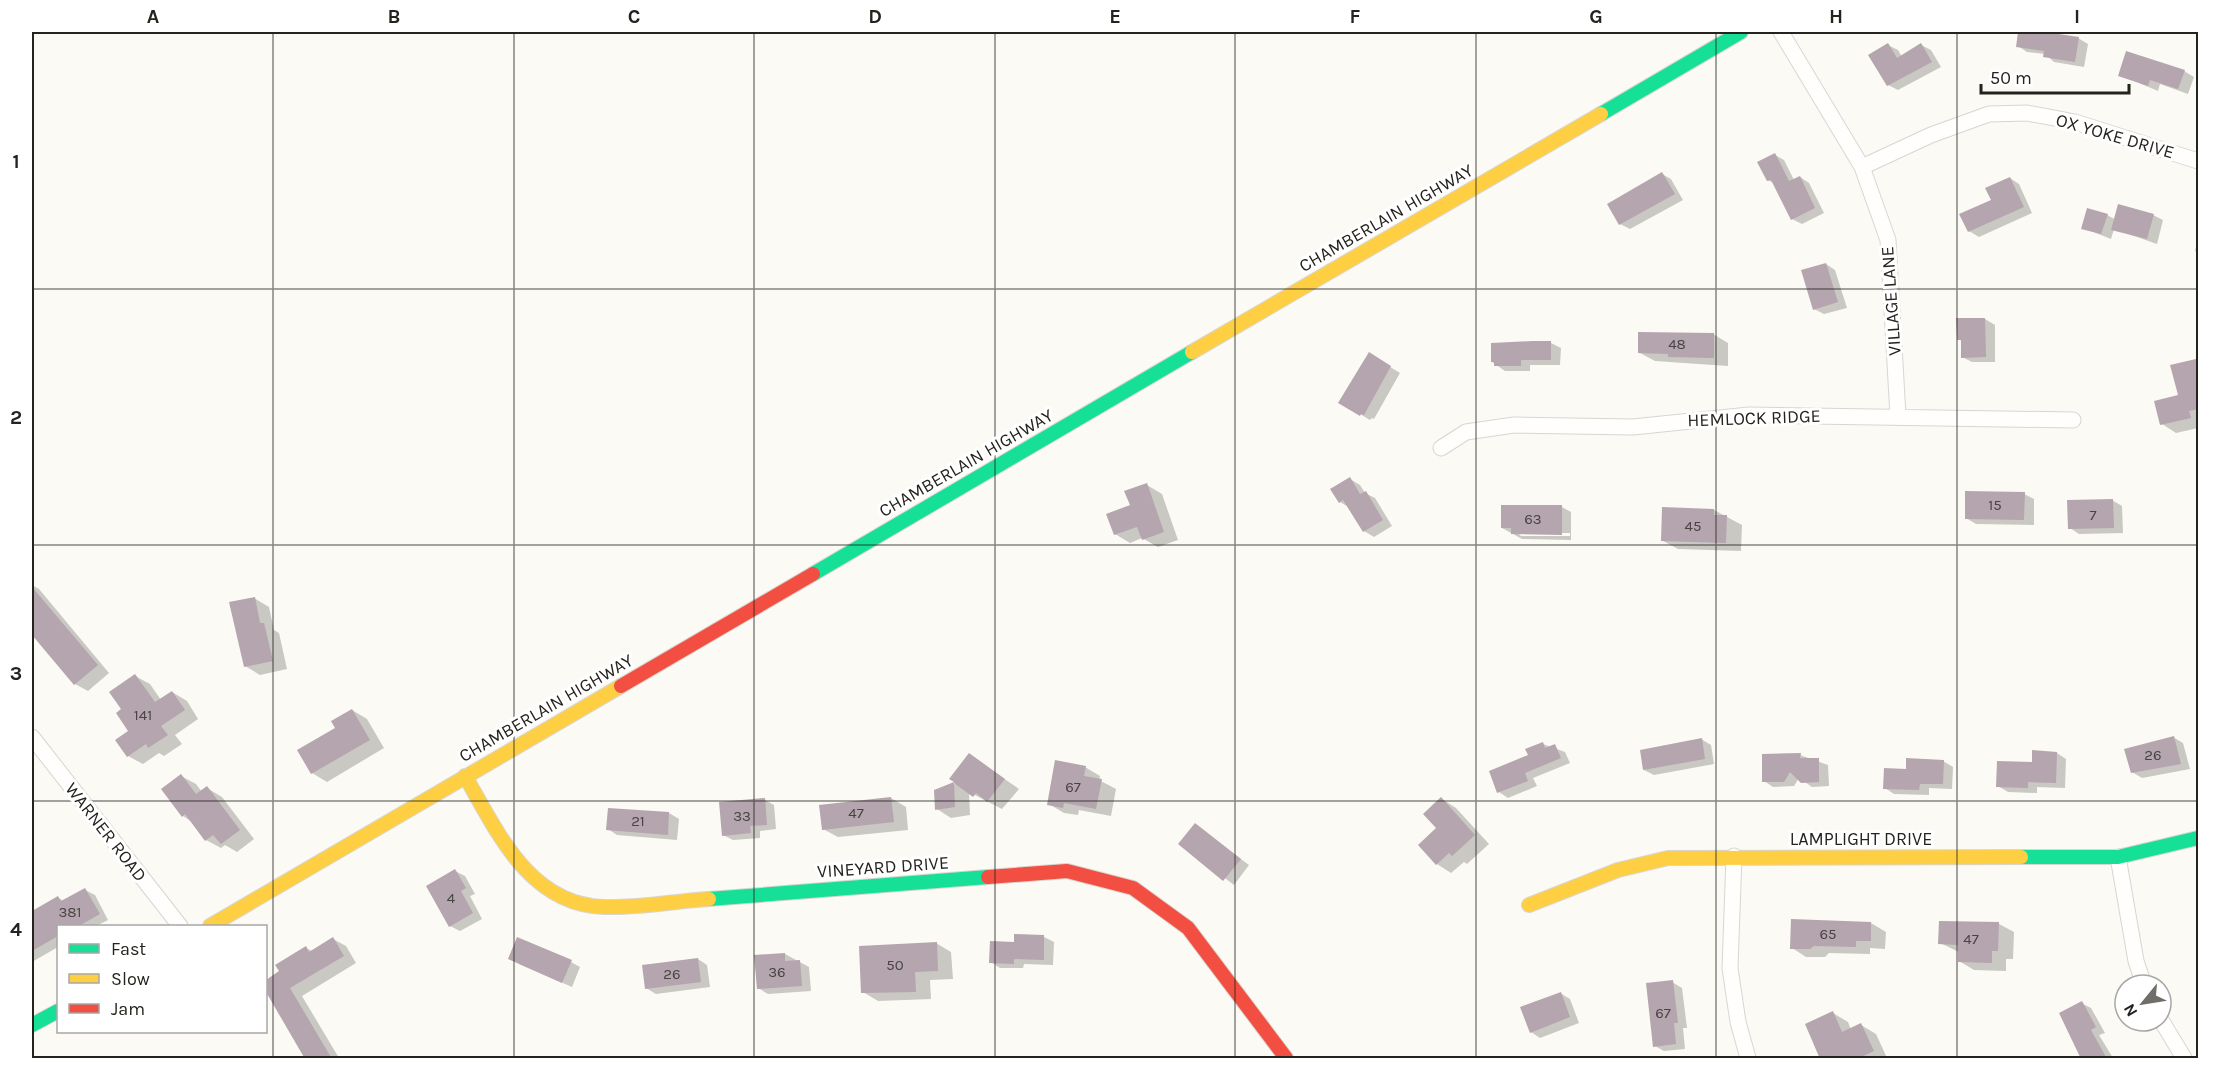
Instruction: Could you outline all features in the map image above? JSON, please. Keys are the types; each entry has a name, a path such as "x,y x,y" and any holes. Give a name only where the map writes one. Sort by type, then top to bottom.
{"main road":[{"name":"CHAMBERLAIN HIGHWAY","path":"213,925 1741,32"},
{"name":"VINEYARD DRIVE","path":"465,776 509,850 541,886 574,901 603,907 1067,871 1133,888 1188,928 1286,1059"},
{"name":"LAMPLIGHT DRIVE","path":"1528,904 1618,870 1668,858 1734,856 2118,857 2199,838"},
{"path":"32,1026 57,1012"}],"street":[{"name":"VILLAGE LANE","path":"1781,32 1862,167 1888,240 1898,416"},
{"name":"OX YOKE DRIVE","path":"1862,167 1931,135 1989,114 2027,113 2075,122 2199,160"},
{"name":"HEMLOCK RIDGE","path":"1441,448 1466,432 1514,425 1633,428 1749,415 2073,420"},
{"name":"WARNER ROAD","path":"32,737 178,925"},
{"path":"1734,856 1730,968 1738,1022 1748,1059"},
{"path":"2118,857 2140,973"},
{"path":"2169,1033 2184,1059"}],"building":[{"path":"2018,32 2045,32 2079,37 2075,62 2043,57 2044,51 2016,47"},
{"path":"1888,43 1897,58 1921,43 1932,62 1887,86 1868,55"},
{"path":"2126,51 2185,70 2178,89 2150,80 2148,86 2118,76"},
{"path":"1775,153 1789,181 1800,176 1815,208 1791,220 1771,180 1767,181 1757,162"},
{"path":"1662,172 1675,194 1619,225 1607,204"},
{"path":"2010,177 2024,207 1968,232 1959,214 1991,200 1985,188"},
{"path":"2118,204 2154,214 2147,239 2111,230"},
{"path":"2087,208 2108,214 2101,234 2081,229"},
{"path":"1826,263 1838,302 1813,310 1801,270"},
{"path":"1956,318 1985,318 1986,357 1961,358 1961,340 1957,340"},
{"path":"1638,332 1714,333 1714,358 1668,357 1668,354 1638,353"},
{"path":"1551,341 1551,360 1521,360 1521,366 1494,366 1494,362 1491,362 1491,343"},
{"path":"1369,352 1391,366 1364,415 1360,416 1338,403"},
{"path":"2196,359 2199,409 2189,411 2191,418 2160,425 2154,401 2178,395 2170,365"},
{"path":"1350,477 1360,494 1366,491 1383,520 1363,532 1343,500 1339,503 1330,489"},
{"path":"1147,483 1164,532 1142,540 1137,527 1114,535 1106,514 1130,505 1124,491"},
{"path":"1965,491 2025,492 2024,520 1965,519"},
{"path":"2113,499 2114,528 2068,529 2067,500"},
{"path":"1501,505 1562,505 1562,535 1511,534 1511,528 1501,528"},
{"path":"1662,507 1714,509 1714,515 1727,515 1726,543 1661,541"},
{"path":"32,587 98,665 74,685 32,635"},
{"path":"255,597 260,623 264,623 273,661 244,667 229,602"},
{"path":"135,674 155,702 172,691 185,710 161,726 168,735 148,748 146,744 127,757 115,740 128,731 116,713 121,709 109,692"},
{"path":"352,709 370,740 311,774 297,750 335,728 331,721"},
{"path":"2174,736 2181,764 2131,773 2124,749"},
{"path":"1702,738 1705,759 1643,770 1640,750"},
{"path":"1543,742 1545,748 1555,744 1561,758 1525,773 1528,781 1497,793 1489,771 1528,755 1525,749"},
{"path":"2032,750 2057,752 2056,783 2028,782 2028,788 1996,787 1997,761 2032,762"},
{"path":"969,753 1005,779 987,802 976,793 973,797 954,783 955,807 935,810 934,790 954,782 949,779"},
{"path":"1801,753 1800,758 1819,758 1819,782 1801,783 1790,772 1784,782 1762,782 1762,754"},
{"path":"1906,758 1944,760 1943,784 1920,784 1919,790 1883,789 1884,768 1906,769"},
{"path":"1055,760 1086,766 1084,776 1102,779 1096,809 1064,803 1063,808 1047,805"},
{"path":"181,774 196,794 207,786 240,830 221,844 213,835 205,841 185,814 182,817 161,789"},
{"path":"891,797 894,822 822,830 819,805"},
{"path":"1441,797 1475,835 1452,856 1449,853 1436,865 1418,845 1436,828 1423,814"},
{"path":"765,798 767,825 750,826 751,833 722,836 719,802"},
{"path":"608,808 669,812 668,835 606,830"},
{"path":"1195,823 1241,859 1223,881 1178,844"},
{"path":"455,869 466,888 461,891 473,913 449,927 426,886"},
{"path":"85,888 100,914 81,925 57,925 57,937 32,951 32,911 58,896 61,901"},
{"path":"1791,919 1871,922 1871,941 1856,941 1856,947 1814,946 1810,949 1790,949"},
{"path":"1939,921 1999,922 1998,951 1992,951 1992,963 1958,962 1958,945 1938,944"},
{"path":"1014,934 1044,935 1044,960 1014,959 1014,964 989,963 990,941 1014,942"},
{"path":"333,937 344,956 290,988 332,1059 305,1059 267,994 267,979 279,971 275,965 306,946 309,952"},
{"path":"517,937 572,960 562,983 508,959"},
{"path":"937,942 938,971 915,972 916,992 861,993 859,946"},
{"path":"785,953 785,961 800,960 802,986 757,989 754,955"},
{"path":"698,958 701,982 645,989 642,965"},
{"path":"1673,980 1678,1023 1674,1023 1676,1044 1653,1047 1646,983"},
{"path":"1561,992 1570,1017 1530,1033 1520,1007"},
{"path":"2082,1001 2096,1027 2091,1030 2107,1059 2081,1059 2059,1013"},
{"path":"1833,1011 1842,1032 1861,1023 1874,1051 1857,1059 1820,1059 1805,1024"}],"traffic: fast":[{"path":"1601,114 1741,32"},
{"path":"813,574 1192,352"},
{"path":"2021,857 2118,857 2198,838"},
{"path":"709,899 988,877"},
{"path":"32,1025 57,1012"}],"traffic: slow":[{"path":"1192,352 1601,114"},
{"path":"212,925 621,686"},
{"path":"465,776 503,841 518,861 535,879 555,893 578,903 604,907 709,899"},
{"path":"1529,905 1618,870 1668,858 2021,857"}],"traffic: jam":[{"path":"621,686 813,574"},
{"path":"988,877 1067,871 1133,888 1188,928 1286,1058"}]}
